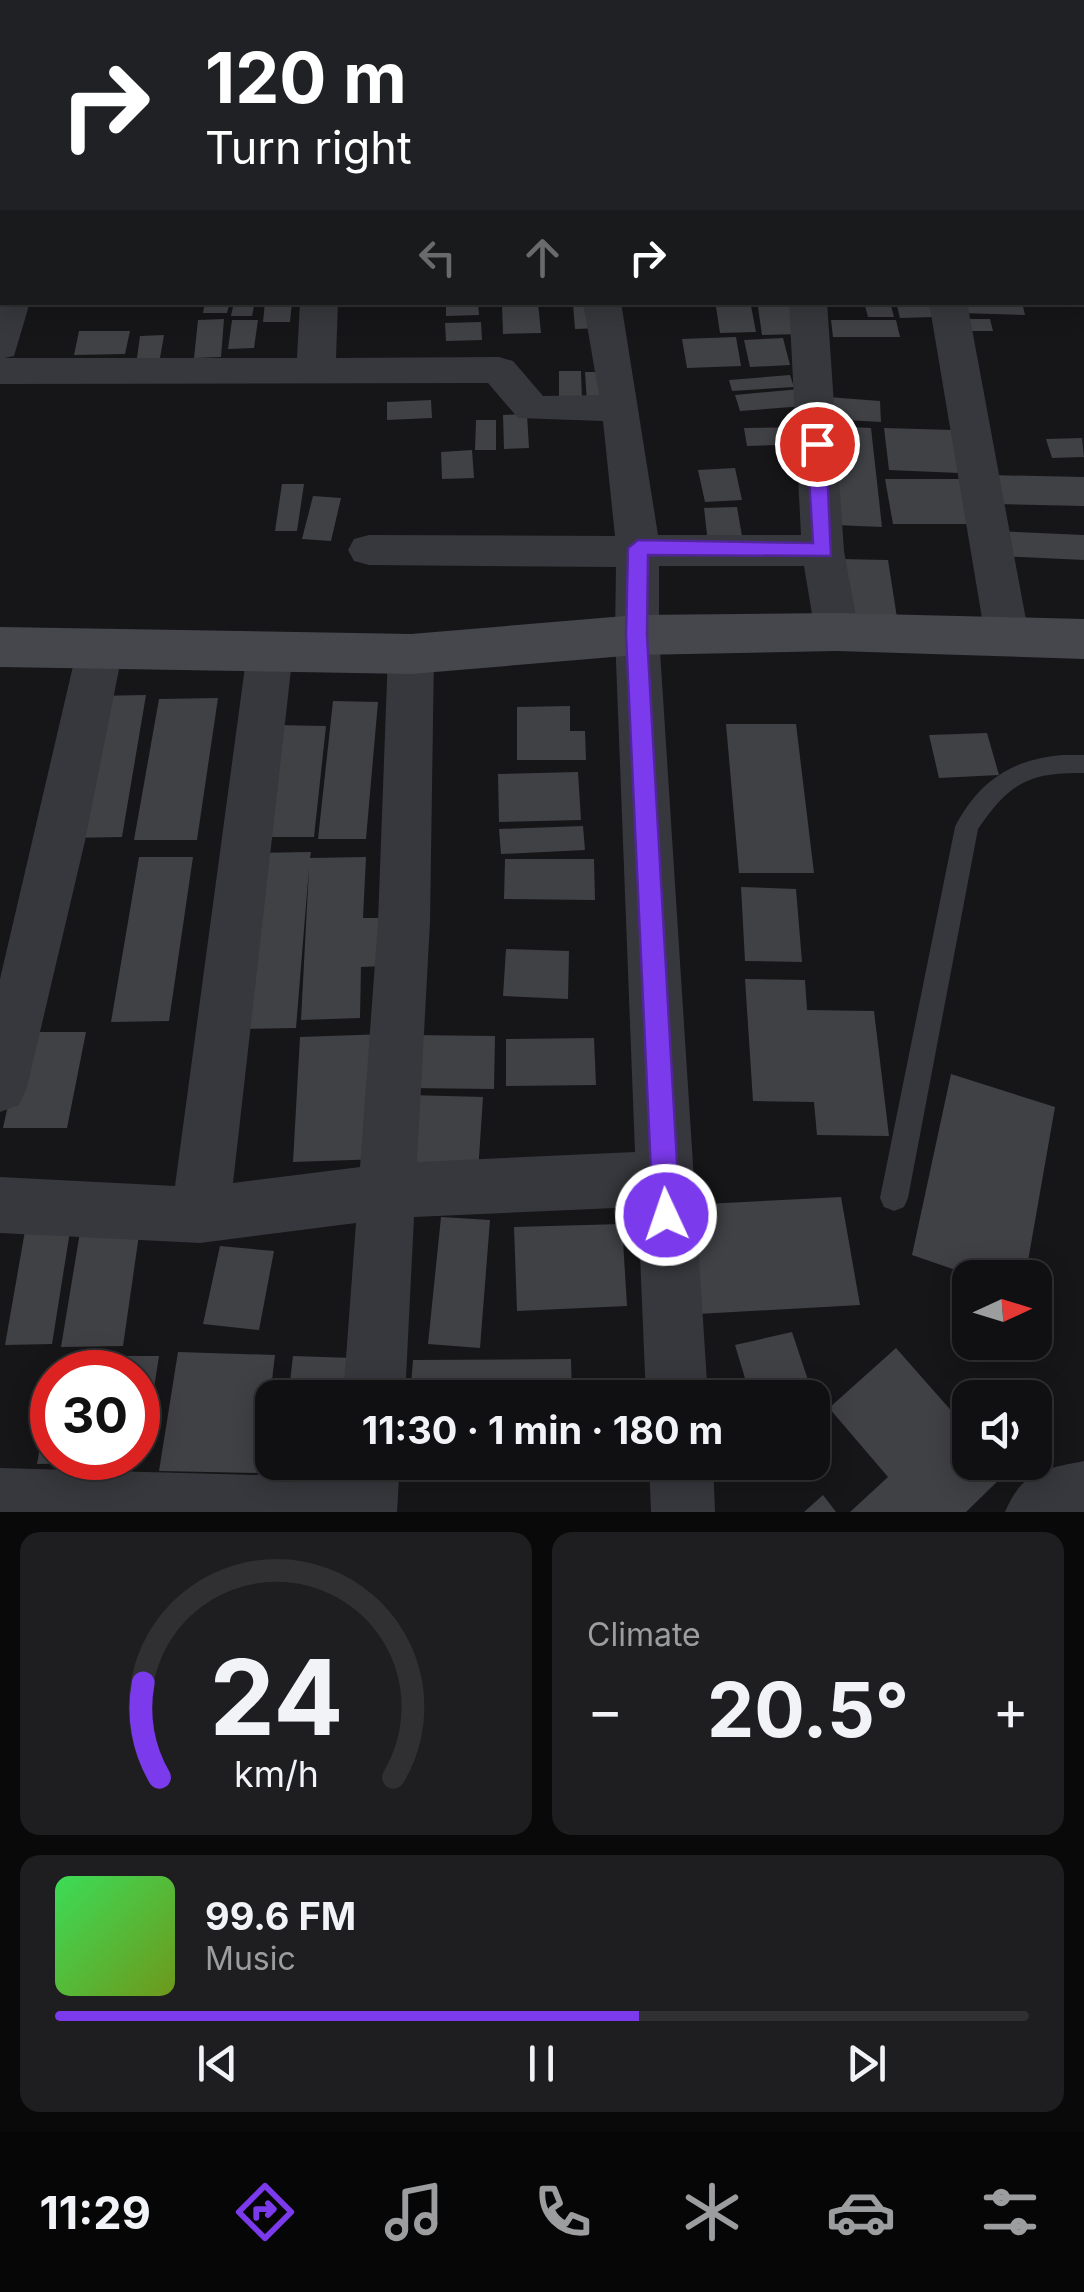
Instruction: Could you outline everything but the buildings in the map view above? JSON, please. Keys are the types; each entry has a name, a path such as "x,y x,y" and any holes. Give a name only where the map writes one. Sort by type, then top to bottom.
{"street":[{"path":"0,347 11,305"},
{"path":"316,370 319,305"},
{"path":"603,305 638,548 637,635 676,1380"},
{"path":"808,305 823,551 837,632"},
{"path":"949,305 1007,636"},
{"path":"0,371 499,370 532,409 620,408"},
{"path":"369,550 495,554 638,548 823,551"},
{"path":"0,647 411,654 637,635 837,632 1084,639"},
{"path":"0,1087 60,841 100,649"},
{"path":"200,1215 270,652"},
{"path":"375,1380 390,1191 411,654"},
{"path":"0,1205 200,1215 390,1191 664,1178"},
{"path":"681,1480 683,1512"},
{"path":"1037,1512 1051,1500 1084,1493"},
{"path":"0,1500 366,1495"}],"lane":[{"path":"894,1198 967,827 989,791 1019,769 1084,764"}],"route":[{"path":"666,1215 637,635 638,548 823,551 817,444"}]}
